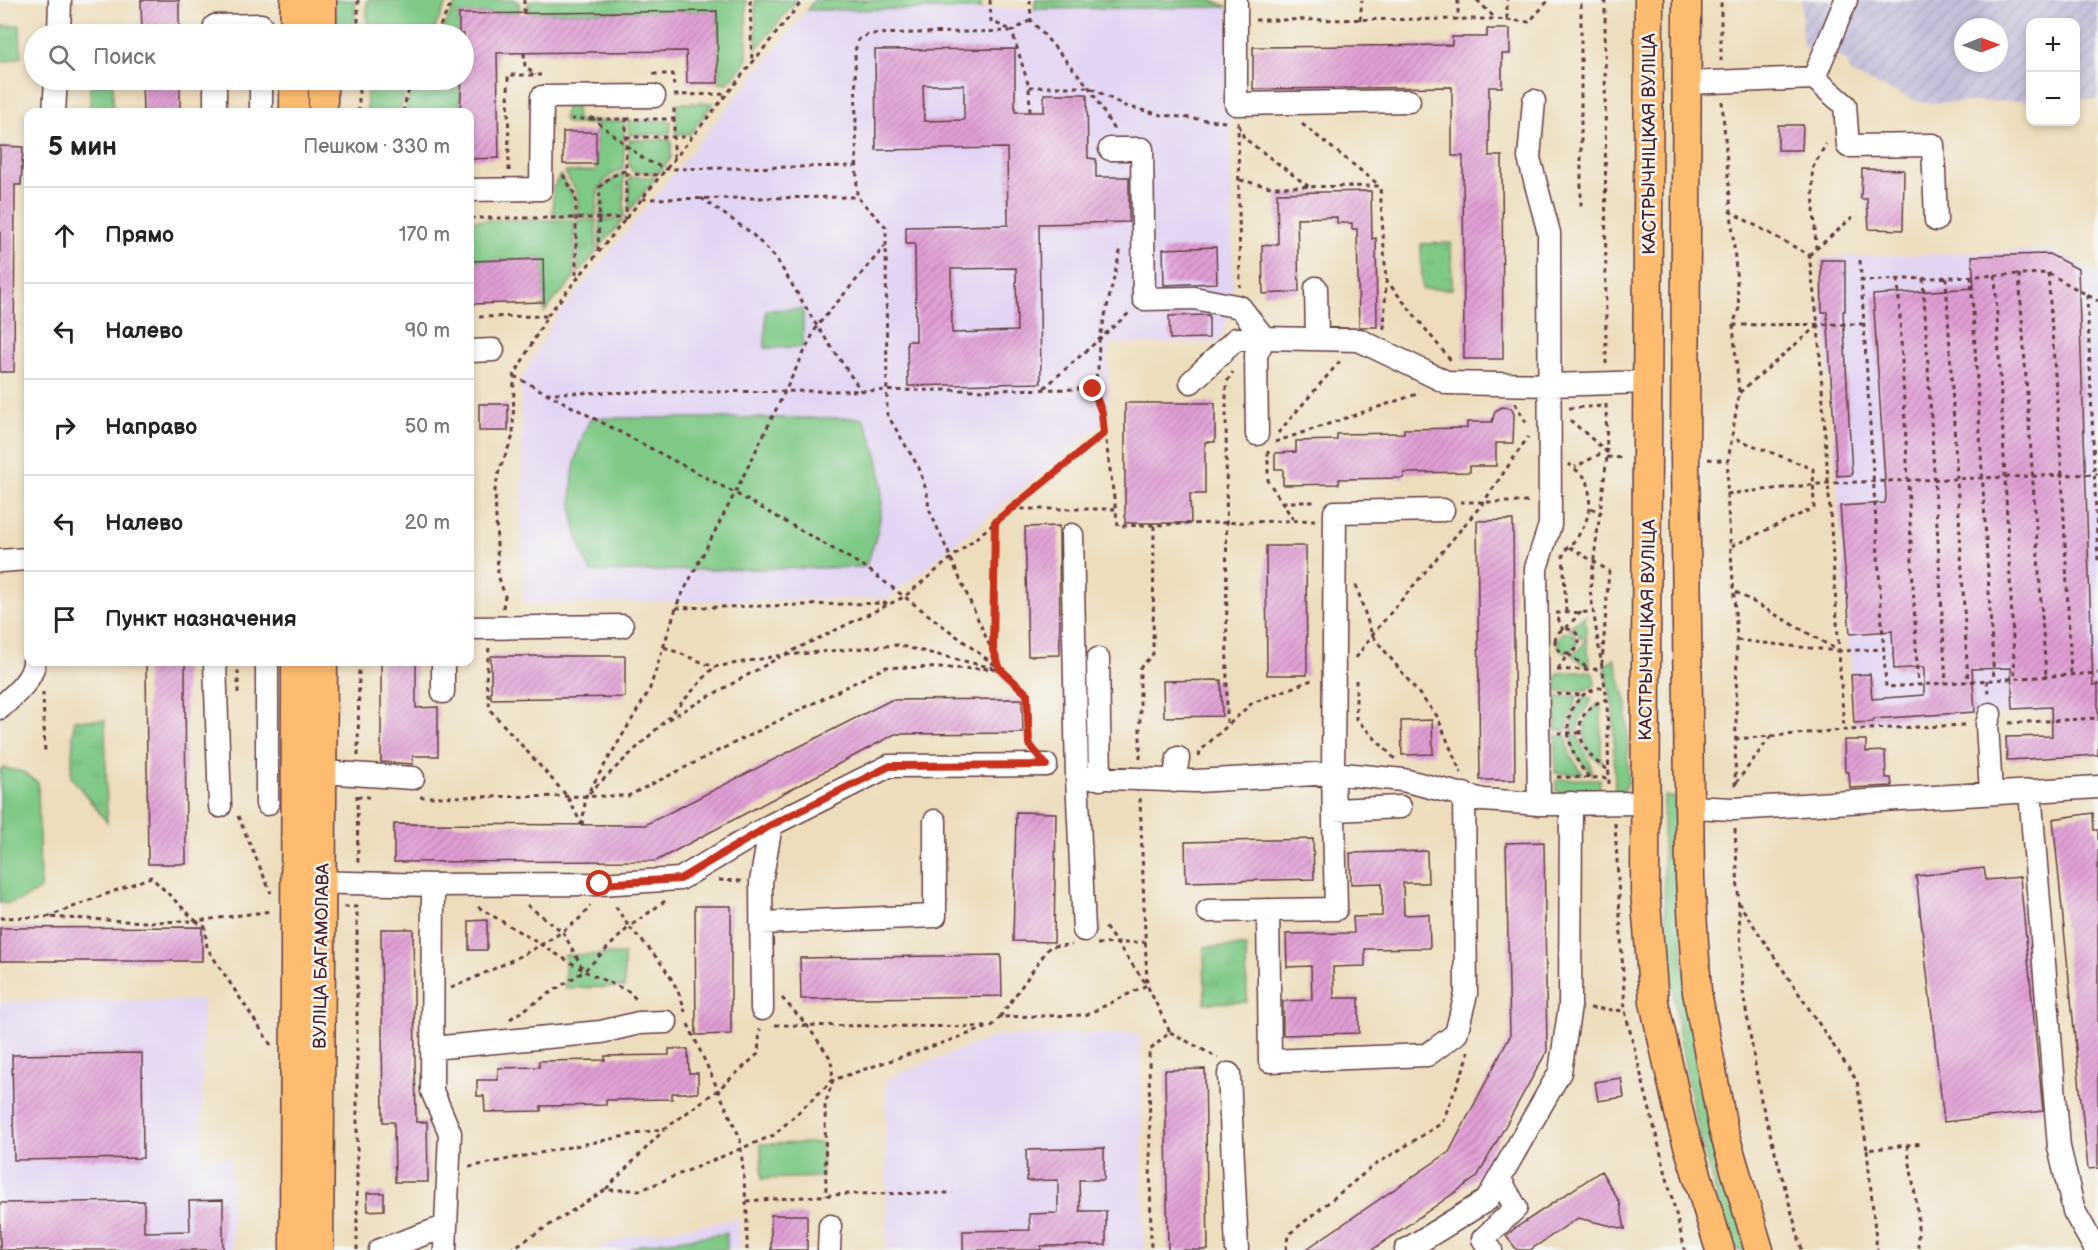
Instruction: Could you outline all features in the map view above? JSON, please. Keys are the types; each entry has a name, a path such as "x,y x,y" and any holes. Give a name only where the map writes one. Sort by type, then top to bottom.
{"main road":[{"path":"322,0 322,24"},
{"name":"КАСТРЫЧНІЦКАЯ ВУЛІЦА","path":"1649,0 1645,891 1654,1002 1682,1126 1720,1250"},
{"name":"КАСТРЫЧНІЦКАЯ ВУЛІЦА","path":"1688,0 1685,458 1689,807 1697,992 1723,1129 1759,1250"},
{"path":"294,90 294,108"},
{"path":"323,90 323,108"},
{"name":"ВУЛІЦА БАГАМОЛАВА","path":"296,666 309,882 319,1250"},
{"name":"ВУЛІЦА БАГАМОЛАВА","path":"294,1250 309,882 322,772 323,666"}],"street":[{"path":"59,24 60,0"},
{"path":"1236,0 1236,104 1242,113 1274,102 1409,101"},
{"path":"1814,78 1846,0"},
{"path":"279,24 294,19"},
{"path":"1687,83 1814,78 1845,105 1848,146 1933,145 1936,220"},
{"path":"54,108 55,90"},
{"path":"215,90 215,108"},
{"path":"261,90 261,108"},
{"path":"474,190 541,189 542,97 664,95"},
{"path":"1534,101 1529,158 1549,233 1550,525 1536,568 1546,613 1547,670 1538,694 1539,804"},
{"path":"1117,149 1142,149 1144,299 1194,298 1240,307 1264,338"},
{"path":"1316,288 1317,338"},
{"path":"1262,439 1256,355 1264,338"},
{"path":"1191,382 1236,339 1317,338 1359,340 1458,383 1550,385 1648,382"},
{"path":"474,351 493,350"},
{"path":"1208,911 1336,909 1334,773 1349,671 1335,512 1443,510"},
{"path":"1072,535 1077,777 1085,940"},
{"path":"0,561 24,559"},
{"path":"474,628 622,626"},
{"path":"1098,659 1100,779"},
{"path":"0,708 20,688 34,666"},
{"path":"215,666 229,806"},
{"path":"267,666 267,804"},
{"path":"443,666 443,692"},
{"path":"1990,714 1987,724 1990,793"},
{"path":"1178,758 1185,781"},
{"path":"309,882 358,885 600,884 680,879 771,825 890,766 1046,765"},
{"path":"322,772 357,774 414,787"},
{"path":"1077,777 1185,781 1334,773 1465,788 1483,800 1539,804 1644,803"},
{"path":"1689,807 1734,809 2098,787"},
{"path":"1268,910 1270,1061 1427,1055 1456,1034 1466,994 1465,788"},
{"path":"2030,791 2059,1147 2074,1211 2096,1250"},
{"path":"1406,1250 1486,1200 1560,1072 1570,1006 1571,803"},
{"path":"1334,810 1400,807"},
{"path":"761,923 934,916 935,821"},
{"path":"764,1020 761,882 771,825"},
{"path":"433,885 432,1091 450,1133 444,1250"},
{"path":"432,1048 601,1032 639,1023 666,1022"},
{"path":"1229,1074 1237,1250"},
{"path":"1491,1250 1483,1239 1516,1208 1499,1178"},
{"path":"830,1226 830,1250"},
{"path":"380,1250 444,1227"}],"path":[{"path":"358,0 358,24"},
{"path":"441,24 453,0"},
{"path":"750,0 752,63"},
{"path":"505,600 498,575 495,490 499,471 513,436 514,376 547,316 803,0"},
{"path":"990,0 991,21 1012,31 1029,87 1030,111"},
{"path":"1030,0 1031,20 1089,87 1117,149"},
{"path":"1360,20 1362,0"},
{"path":"1458,0 1458,20"},
{"path":"1477,0 1496,19"},
{"path":"1507,0 1507,20"},
{"path":"1251,20 1496,19 1529,22 1549,0"},
{"path":"1581,0 1581,206"},
{"path":"1605,0 1606,451 1602,513 1590,590 1607,699 1606,778 1615,803 1615,833"},
{"path":"1721,0 1720,82 1729,211 1739,308 1733,325 1739,393 1728,461 1727,494 1737,640 1734,809 1737,900 1743,992 1761,1100 1802,1250"},
{"path":"524,1 524,13"},
{"path":"1000,669 929,509 927,493 919,468 908,447 889,420 886,227 857,197 855,51 858,40 868,34 1012,31 1031,20"},
{"path":"524,53 525,67 536,75"},
{"path":"1029,87 1089,87 1125,106 1162,116 1194,121 1242,113"},
{"path":"359,90 359,108"},
{"path":"404,108 409,90"},
{"path":"664,95 727,94"},
{"path":"1262,439 1359,340 1383,337 1386,280 1380,186 1274,102"},
{"path":"1240,285 1242,113"},
{"path":"1242,113 1244,138 1309,187"},
{"path":"571,119 674,119"},
{"path":"594,119 653,165 666,169 856,166"},
{"path":"626,119 626,218"},
{"path":"1816,249 1812,169 1836,128 1846,127"},
{"path":"626,137 692,137"},
{"path":"598,253 600,187 610,177 626,172 662,175"},
{"path":"562,174 576,196 576,280"},
{"path":"1240,180 1270,187 1380,186"},
{"path":"642,199 857,197"},
{"path":"701,198 750,232 776,258 817,326 862,392"},
{"path":"1729,211 1809,255"},
{"path":"474,218 626,218"},
{"path":"1809,255 1852,218"},
{"path":"1124,240 1099,341 1098,369 1093,389 1102,413 1118,526 1193,526 1228,521 1293,519 1335,520"},
{"path":"488,653 486,680 490,710 567,796 582,825 586,796 649,691 676,608 817,326 886,244"},
{"path":"1735,740 1844,730 1818,325 1809,255"},
{"path":"1860,260 1886,687 2098,673"},
{"path":"1860,281 2048,273 2098,301"},
{"path":"2048,273 2062,475 2071,675"},
{"path":"2019,274 2046,676"},
{"path":"1995,275 2015,679"},
{"path":"1971,276 1994,680"},
{"path":"1947,277 1968,682"},
{"path":"1923,278 1946,683"},
{"path":"1898,279 1918,685"},
{"path":"1262,439 1458,383 1386,280"},
{"path":"2087,295 2098,561"},
{"path":"1043,390 1144,299"},
{"path":"474,317 547,316"},
{"path":"1733,325 1863,324"},
{"path":"1739,393 1818,325"},
{"path":"1227,723 1226,383 1240,360 1240,339"},
{"path":"514,376 735,493 865,567 1000,669 1027,694 1029,744 1046,765"},
{"path":"546,393 1093,389"},
{"path":"1513,400 1531,432 1532,443"},
{"path":"1566,417 1606,451"},
{"path":"1396,760 1356,719 1349,671 1356,655 1483,503 1531,432"},
{"path":"665,721 784,655 904,597 1104,433"},
{"path":"1732,437 1813,469 1814,508 1732,546"},
{"path":"1262,439 1268,481 1293,519"},
{"path":"1574,468 1606,451"},
{"path":"1715,459 1728,461"},
{"path":"1727,494 1828,483 2096,474"},
{"path":"1443,510 1442,501 1533,502 1533,493"},
{"path":"1591,508 1602,513"},
{"path":"1011,509 1115,509"},
{"path":"993,650 995,522"},
{"path":"1147,985 1140,781 1140,668 1153,654 1154,526"},
{"path":"1570,547 1595,560 1609,571 1602,669"},
{"path":"1355,583 1372,635 1437,716 1465,788"},
{"path":"1735,592 1839,651"},
{"path":"676,608 891,603"},
{"path":"1581,612 1557,634 1555,643 1557,650 1568,654 1588,669"},
{"path":"1546,613 1593,612"},
{"path":"1546,613 1565,629 1573,631 1579,640 1577,648 1547,670"},
{"path":"1737,640 1839,651 1884,649"},
{"path":"663,646 714,666 784,655 897,645 1000,669"},
{"path":"1185,781 1200,751 1227,723 1252,703 1349,671 1356,655"},
{"path":"238,666 238,695"},
{"path":"357,1250 359,666"},
{"path":"586,796 665,721 714,666"},
{"path":"414,787 567,796 628,796 886,667 1000,669"},
{"path":"1547,670 1602,669"},
{"path":"1538,694 1582,695 1604,686"},
{"path":"43,689 45,755"},
{"path":"1582,695 1573,712 1568,733 1570,748 1579,766 1589,777"},
{"path":"1607,699 1593,703 1583,713 1581,733 1585,752 1592,761 1607,769"},
{"path":"1735,784 1771,736"},
{"path":"1539,777 1606,778"},
{"path":"357,797 381,797"},
{"path":"229,806 238,817 275,903"},
{"path":"47,917 151,877 205,927 207,948 277,1054"},
{"path":"509,1020 584,971 630,927 674,895 680,879"},
{"path":"432,996 484,974 563,932 587,911 600,884 630,927 671,977 680,993 690,1034 719,1089 740,1138 746,1201 747,1250"},
{"path":"1737,900 1857,1081 1867,1150 1877,1250"},
{"path":"473,904 584,971 630,992 639,1003 666,1022 690,1034"},
{"path":"1082,904 1119,944 1147,985 1170,1032 1216,1054 1229,1074"},
{"path":"526,905 563,932 584,971"},
{"path":"0,918 196,921 278,910"},
{"path":"605,1190 641,1190 741,1149 774,1135 833,1080 991,1027 1050,946 1085,940 1119,944 1146,942"},
{"path":"762,976 806,1024 831,1059 833,1080 825,1105 826,1197"},
{"path":"1000,1017 1086,1015 1147,985"},
{"path":"1570,1006 1625,1011"},
{"path":"510,1250 605,1190 666,1128 719,1089 758,1054 764,1020 806,1024 991,1027"},
{"path":"1152,1250 1149,1051 1170,1032"},
{"path":"1286,1250 1288,1235 1372,1167 1442,1123 1468,1057 1468,1047"},
{"path":"448,1171 666,1128"},
{"path":"1867,1150 1923,1143"},
{"path":"1907,1144 1918,1213 1918,1250"},
{"path":"746,1201 953,1192"}],"shaded area":[{"path":"1802,0 2098,0 2098,99 2080,100 2080,18 2026,18 2026,101 1922,103 1851,74 1847,62 1819,45 1810,51 1802,45"},
{"path":"1228,7 1233,285 1231,311 1219,342 1109,344 1108,418 889,598 523,604 521,380 554,320 807,10"},
{"path":"2051,250 2098,274 2098,708 1855,724 1820,258"},
{"path":"203,1000 202,1158 231,1157 232,1250 0,1250 0,1002"},
{"path":"1140,1033 1144,1250 887,1250 886,1079 996,1036"},
{"path":"739,1219 739,1250 594,1250 629,1236"}],"green space":[{"path":"335,0 355,0 355,24 336,24"},
{"path":"367,0 448,0 437,24 367,24"},
{"path":"458,0 516,0 519,4 519,13 459,14 459,24 445,24"},
{"path":"533,0 746,0 747,61 728,83 719,82 717,11 529,13 528,4"},
{"path":"755,0 797,0 756,49"},
{"path":"814,0 981,0 981,9 807,10"},
{"path":"1035,0 1210,0 1228,7 1035,9"},
{"path":"20,25 21,57 0,63 0,26"},
{"path":"90,90 113,90 113,108 90,108"},
{"path":"367,90 405,90 401,108 367,108"},
{"path":"412,90 460,90 460,108 407,108"},
{"path":"677,103 713,103 690,134 676,134"},
{"path":"567,106 576,106 577,121 624,121 624,168 615,172 600,187 596,217 577,216 578,195 565,172 596,171 596,124 567,124 563,119"},
{"path":"628,121 671,121 670,134 629,135"},
{"path":"629,140 671,140 671,158 659,173 633,172 629,165"},
{"path":"624,172 624,217 600,217 602,187"},
{"path":"560,175 574,196 574,216 553,216 553,188"},
{"path":"629,177 656,177 629,212"},
{"path":"474,220 574,220 574,278 544,312 543,259 474,261"},
{"path":"577,220 596,220 596,252 578,274"},
{"path":"600,220 623,220 599,248"},
{"path":"1451,243 1452,289 1422,289 1421,244"},
{"path":"803,309 803,347 765,348 766,310"},
{"path":"591,418 863,418 877,455 882,492 878,529 865,567 591,572 577,534 572,495 577,456"},
{"path":"1585,616 1586,633 1581,639 1577,631 1568,628"},
{"path":"1567,632 1574,635 1577,642 1574,649 1567,652 1560,649 1557,642 1560,635"},
{"path":"1586,637 1590,665 1587,666 1572,655 1580,649"},
{"path":"1614,658 1627,704 1628,783 1622,793 1615,794 1613,708 1605,666"},
{"path":"1590,671 1593,673 1595,685 1585,690 1558,692 1555,682 1558,673"},
{"path":"1577,696 1566,730 1556,730 1556,697"},
{"path":"1585,696 1592,700 1580,717 1578,731 1571,731 1575,711"},
{"path":"1599,703 1601,762 1588,750 1584,734 1588,716"},
{"path":"74,720 105,720 107,822 71,777"},
{"path":"1566,735 1570,755 1583,774 1555,773 1556,736"},
{"path":"1571,735 1578,735 1592,774 1575,755"},
{"path":"0,769 23,772 38,783 40,889 11,903 0,903"},
{"path":"1559,779 1600,779 1599,796 1565,796 1556,790 1556,781"},
{"path":"1664,796 1674,797 1683,961 1747,1250 1734,1250 1716,1196 1688,1084 1670,969 1665,911"},
{"path":"1246,946 1247,1002 1205,1003 1204,947"},
{"path":"624,954 624,987 565,988 565,955"},
{"path":"822,1143 822,1177 762,1179 761,1144"},
{"path":"727,1233 727,1250 629,1250 640,1245"}],"building":[{"path":"141,0 179,0 179,24 142,24"},
{"path":"717,11 718,83 687,83 686,51 497,53 499,158 474,159 474,108 460,108 461,90 474,90 474,24 459,24 459,14"},
{"path":"1487,29 1510,29 1510,54 1502,54 1502,87 1489,87 1489,156 1502,156 1503,359 1464,359 1463,156 1452,156 1452,87 1253,89 1253,47 1452,45 1452,37 1487,37"},
{"path":"1015,49 1015,112 1044,112 1044,94 1087,94 1088,158 1096,159 1096,177 1129,177 1129,222 1039,224 1041,383 908,386 907,341 916,341 915,244 906,244 906,227 1008,225 1007,148 876,150 875,50","holes":["923,85 964,85 964,120 924,121","1016,268 1017,331 952,333 951,269"]},
{"path":"142,90 180,90 180,108 143,108"},
{"path":"1778,125 1803,125 1802,150 1778,150"},
{"path":"563,132 596,132 596,164 563,164"},
{"path":"0,146 23,147 21,185 15,185 14,372 0,372"},
{"path":"1862,169 1904,170 1903,230 1869,229 1867,199 1861,199"},
{"path":"1371,191 1372,239 1376,238 1377,327 1359,327 1357,229 1352,229 1352,223 1337,223 1337,217 1297,218 1299,292 1263,294 1262,245 1278,244 1277,193"},
{"path":"1216,247 1217,283 1164,285 1163,249"},
{"path":"2049,254 2078,269 2093,685 2098,684 2098,755 2007,760 2006,737 2052,736 2051,707 2013,709 2011,668 1972,669 1975,712 1873,719 1873,722 1854,723 1851,675 1870,674 1872,699 1924,695 1924,667 1894,669 1892,631 1850,634 1840,506 1885,503 1886,496 1873,295 1974,288 1972,256"},
{"path":"543,259 544,302 474,304 474,261"},
{"path":"1821,260 1845,260 1845,311 1843,311 1852,475 1837,476 1827,312 1822,312"},
{"path":"1209,315 1209,338 1170,339 1169,316"},
{"path":"1125,403 1215,403 1215,442 1205,442 1205,494 1190,494 1191,523 1125,523"},
{"path":"479,404 508,404 508,431 479,431"},
{"path":"1502,407 1511,408 1514,414 1513,443 1496,443 1496,466 1470,466 1470,472 1404,473 1404,478 1339,479 1339,484 1283,485 1283,469 1275,469 1275,453 1296,452 1296,441 1337,440 1337,434 1404,433 1404,429 1467,428 1467,422 1492,422 1495,411"},
{"path":"1513,520 1515,780 1480,780 1477,521"},
{"path":"1059,526 1060,655 1028,656 1025,527"},
{"path":"1266,546 1306,546 1307,675 1267,675"},
{"path":"491,656 625,656 625,697 491,699"},
{"path":"146,666 185,666 186,864 148,864"},
{"path":"381,666 416,666 416,708 438,707 438,756 413,756 413,764 381,762"},
{"path":"1221,680 1222,716 1164,717 1163,681"},
{"path":"1022,699 1023,733 895,734 656,861 394,862 394,824 645,825 891,700"},
{"path":"1432,720 1433,754 1402,755 1401,721"},
{"path":"1844,740 1866,740 1866,752 1885,751 1886,778 1891,778 1892,786 1850,788 1849,772 1845,772"},
{"path":"1016,812 1056,813 1054,942 1013,941"},
{"path":"2093,813 2094,830 2098,830 2098,1168 2088,1169 2053,819"},
{"path":"1313,839 1314,879 1186,882 1185,842"},
{"path":"1544,842 1547,1051 1477,1177 1372,1250 1305,1250 1449,1152 1510,1036 1506,843"},
{"path":"1427,851 1428,883 1403,883 1404,915 1429,914 1430,948 1365,949 1365,966 1333,967 1334,998 1359,998 1359,1033 1283,1035 1283,1001 1312,1000 1311,966 1287,967 1286,934 1354,933 1353,917 1382,916 1382,883 1351,884 1350,853"},
{"path":"1984,868 1986,880 2020,877 2043,1111 1944,1122 1916,876"},
{"path":"695,906 731,906 731,1034 696,1035"},
{"path":"487,920 487,950 469,950 469,921"},
{"path":"202,927 202,961 0,961 0,928"},
{"path":"381,929 413,929 416,1122 427,1122 428,1182 395,1182 394,1122 383,1122"},
{"path":"1001,955 1002,996 801,999 800,958"},
{"path":"669,1049 688,1049 689,1073 698,1073 698,1093 672,1093 672,1099 606,1100 606,1105 541,1106 541,1111 485,1112 484,1096 477,1096 477,1080 498,1080 498,1068 539,1067 539,1061 605,1060 605,1056 669,1055"},
{"path":"142,1053 143,1158 14,1160 12,1055"},
{"path":"1205,1069 1208,1250 1168,1250 1165,1070"},
{"path":"1621,1078 1624,1097 1598,1101 1595,1082"},
{"path":"1104,1148 1104,1180 1079,1180 1080,1211 1106,1211 1106,1245 1041,1246 1041,1250 963,1250 963,1231 1030,1230 1029,1214 1058,1213 1058,1180 1027,1181 1026,1150"},
{"path":"1601,1171 1620,1203 1625,1229 1578,1218 1530,1250 1517,1250 1506,1236"},
{"path":"367,1193 384,1193 384,1210 368,1211"},
{"path":"223,1200 223,1250 0,1250 0,1203 144,1201 144,1232 190,1231 189,1201"},
{"path":"771,1215 807,1215 807,1250 771,1250"}],"route":[{"path":"600,884 680,879 771,825 890,766 1046,765 1029,744 1027,694 1000,669 993,650 995,522 1104,433 1102,413 1093,389"}]}
